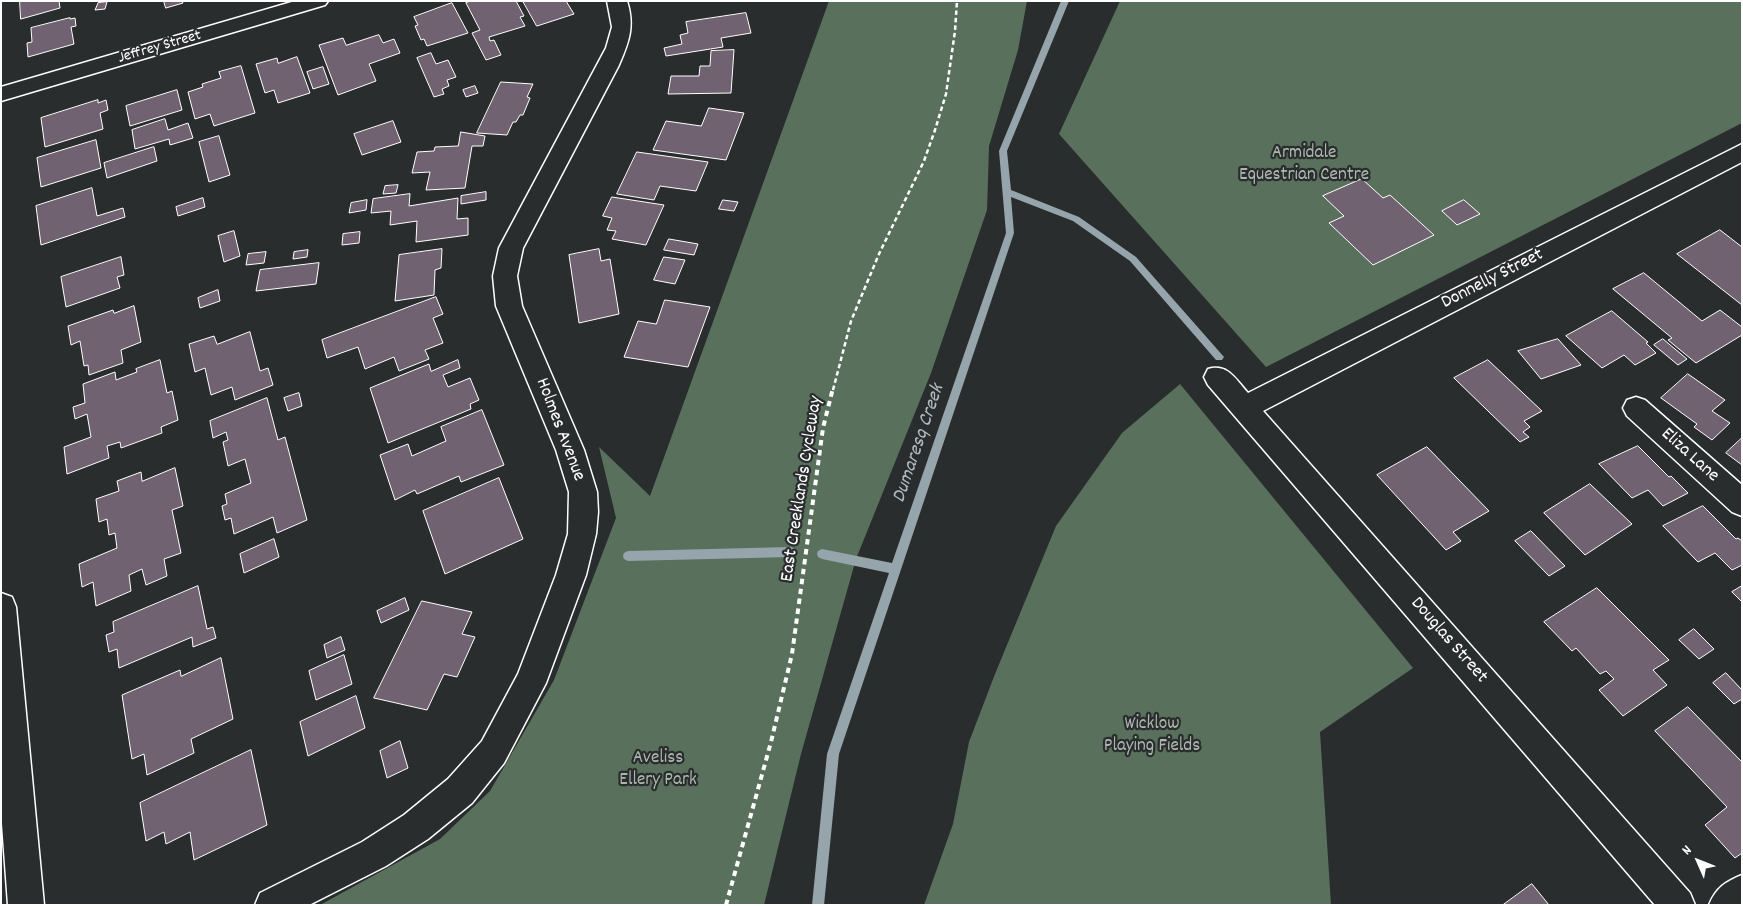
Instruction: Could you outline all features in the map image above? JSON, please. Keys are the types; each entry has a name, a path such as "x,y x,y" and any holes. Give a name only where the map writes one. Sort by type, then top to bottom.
{"street":[{"name":"Jeffrey Street","path":"1,94 318,1"},
{"name":"Holmes Avenue","path":"272,905 374,854 416,827 460,791 493,752 530,683 564,593 582,534 583,492 570,450 509,306 505,276 511,248 609,65 619,41 623,18 617,1"},
{"name":"Donnelly Street","path":"1244,408 1742,152"},
{"name":"Douglas Street","path":"1218,377 1678,905"},
{"name":"Eliza Lane","path":"1636,408 1742,503"},
{"path":"1,607 26,905"},
{"path":"1726,905 1742,892"}],"path":[{"name":"East Creeklands Cycleway","path":"726,905 771,742 792,654 823,428 851,321 879,254 924,161 935,130 946,94 955,31 956,1"}],"green space":[{"name":"Aveliss Ellery Park","path":"829,1 1027,1 1018,50 989,146 987,210 931,373 856,559 801,754 764,905 320,905 440,839 490,791 554,680 616,518 599,447 650,496"},
{"name":"Armidale Equestrian Centre","path":"1120,1 1742,1 1742,123 1266,367 1059,134"},
{"name":"Wicklow Playing Fields","path":"1180,384 1413,668 1320,732 1331,905 924,905 953,824 969,742 1056,526 1122,433"}],"building":[{"path":"20,1 59,1 60,8 21,19"},
{"path":"164,1 182,1 183,3 166,8"},
{"path":"471,1 516,1 524,16 520,17 525,26 489,37 490,41 494,40 501,55 486,60 472,33 480,30 466,3"},
{"path":"523,1 566,1 574,14 537,26"},
{"path":"107,2 105,9 95,10 98,3"},
{"path":"452,3 468,33 427,46 424,39 421,40 415,26 418,25 414,17"},
{"path":"746,13 751,33 721,38 723,47 666,56 664,48 682,44 680,35 688,33 686,22"},
{"path":"75,18 76,26 71,27 74,44 28,57 27,43 32,42 31,28"},
{"path":"379,35 383,43 394,39 400,53 369,64 376,81 338,95 319,45 343,38 346,45"},
{"path":"734,50 731,93 668,94 671,76 699,76 700,66 710,66 711,51"},
{"path":"431,53 436,64 448,60 456,77 447,80 449,86 442,89 444,94 434,97 417,58"},
{"path":"297,57 310,93 278,103 274,90 265,93 256,64 277,58 278,63"},
{"path":"241,66 255,113 214,126 210,114 195,119 188,92 203,87 202,84 221,78 219,72"},
{"path":"323,67 329,84 313,89 307,72"},
{"path":"501,82 533,84 527,97 530,98 523,115 520,115 516,122 513,122 507,135 477,133"},
{"path":"475,86 478,93 466,97 463,90"},
{"path":"177,90 182,110 130,126 126,106"},
{"path":"98,100 98,103 106,100 108,110 100,113 103,129 45,147 41,118"},
{"path":"709,108 744,113 726,160 653,150 666,121 701,126"},
{"path":"165,119 168,130 188,123 193,138 170,145 169,139 135,149 132,130"},
{"path":"393,121 401,142 362,155 354,134"},
{"path":"461,132 485,136 483,146 472,146 465,188 426,190 430,172 412,173 417,152 434,151 435,147 458,146"},
{"path":"219,136 230,175 209,182 199,142"},
{"path":"96,140 101,168 41,187 37,158"},
{"path":"154,147 157,161 107,178 104,163"},
{"path":"637,152 708,162 696,191 660,186 654,200 617,194"},
{"path":"1362,179 1383,198 1390,195 1434,235 1373,265 1329,223 1344,216 1323,196"},
{"path":"398,185 396,193 383,194 385,186"},
{"path":"92,188 97,216 123,208 125,217 41,245 36,206"},
{"path":"486,192 486,200 461,204 461,196"},
{"path":"410,194 409,206 458,198 457,219 468,218 468,235 416,242 417,221 390,225 391,211 371,213 373,199"},
{"path":"612,197 664,205 646,245 612,239 616,231 607,230 612,218 603,216"},
{"path":"203,198 205,207 178,216 176,207"},
{"path":"367,200 366,210 349,213 351,203"},
{"path":"723,200 738,202 734,211 719,209"},
{"path":"1464,200 1480,214 1457,225 1442,211"},
{"path":"1720,230 1742,247 1742,305 1677,254"},
{"path":"234,231 240,256 224,262 218,236"},
{"path":"360,232 359,243 342,245 343,234"},
{"path":"669,239 698,244 694,255 664,250"},
{"path":"442,249 441,268 435,270 434,295 395,301 399,255"},
{"path":"599,249 601,261 610,259 619,314 579,323 569,255"},
{"path":"308,250 307,257 293,259 294,252"},
{"path":"266,252 264,263 246,265 248,254"},
{"path":"121,257 124,275 117,277 120,288 66,307 61,277"},
{"path":"664,257 685,260 675,284 654,280"},
{"path":"319,263 316,284 256,291 260,270"},
{"path":"1644,273 1702,321 1720,310 1742,327 1742,335 1696,363 1668,340 1672,338 1613,289"},
{"path":"218,290 220,301 200,308 198,298"},
{"path":"436,297 443,314 433,318 443,343 425,350 429,359 399,371 394,357 365,369 358,347 327,358 322,340"},
{"path":"665,300 710,307 688,367 624,357 638,321 656,324"},
{"path":"134,306 141,342 121,350 123,363 89,375 88,365 84,366 80,341 71,345 68,326 113,310 114,313"},
{"path":"1612,311 1648,342 1646,343 1656,353 1635,365 1624,355 1602,368 1566,336"},
{"path":"250,332 260,371 268,368 273,385 235,400 232,387 211,395 205,368 195,372 189,344 214,336 217,344"},
{"path":"1558,339 1581,365 1541,379 1518,351"},
{"path":"1663,339 1687,359 1678,365 1654,345"},
{"path":"160,360 167,393 172,391 178,420 161,427 162,433 121,448 120,442 107,446 109,458 67,474 64,447 91,437 87,414 75,419 73,407 85,403 83,384 115,372 116,380 137,372 136,369"},
{"path":"458,360 460,368 443,375 448,387 470,378 479,400 470,404 471,409 388,443 370,388 429,364 431,371"},
{"path":"1488,360 1542,411 1524,421 1530,427 1523,432 1529,437 1520,442 1454,378"},
{"path":"1688,374 1725,400 1712,411 1730,423 1712,440 1694,427 1697,424 1661,398"},
{"path":"299,393 302,406 288,411 284,398"},
{"path":"267,398 278,440 285,437 307,520 277,533 273,517 234,534 231,518 225,520 222,506 227,504 225,494 251,483 245,459 228,466 223,442 228,440 226,432 213,438 210,421"},
{"path":"482,410 504,465 461,482 459,476 417,494 415,490 395,500 380,455 408,444 412,456 446,441 441,427"},
{"path":"1742,438 1742,465 1726,453"},
{"path":"1638,446 1688,493 1663,506 1648,490 1632,498 1599,464"},
{"path":"1427,447 1489,511 1453,532 1461,541 1446,550 1377,475"},
{"path":"175,468 183,506 172,510 181,553 164,559 167,576 146,585 142,569 129,575 131,591 96,606 93,582 82,587 79,564 117,548 115,533 109,535 107,519 99,522 96,499 119,491 117,481 141,472 142,481"},
{"path":"499,478 523,539 445,574 423,511"},
{"path":"1590,484 1632,524 1585,555 1544,513"},
{"path":"1703,506 1736,539 1738,538 1742,541 1742,565 1732,570 1715,553 1698,562 1663,526"},
{"path":"1531,531 1565,566 1549,576 1515,541"},
{"path":"274,539 279,557 244,573 240,554"},
{"path":"198,586 207,629 213,627 216,638 193,647 192,637 119,668 117,649 109,652 106,635 114,632 113,622"},
{"path":"1742,586 1742,602 1732,592"},
{"path":"1597,588 1669,660 1653,670 1667,685 1623,716 1599,690 1614,679 1606,671 1600,674 1576,648 1572,651 1544,622"},
{"path":"405,598 409,610 381,623 377,611"},
{"path":"422,601 472,612 462,634 475,637 457,677 444,674 427,710 374,698"},
{"path":"1694,629 1714,649 1699,659 1679,640"},
{"path":"341,637 345,650 327,658 324,645"},
{"path":"344,655 352,684 316,700 309,671"},
{"path":"221,658 233,719 191,739 194,753 147,775 144,754 132,759 122,695 180,670 181,676"},
{"path":"1726,673 1742,690 1742,699 1734,704 1713,683"},
{"path":"356,696 365,728 308,756 300,722"},
{"path":"1688,707 1742,762 1742,853 1735,858 1705,825 1727,807 1655,731"},
{"path":"400,741 408,768 387,778 380,751"},
{"path":"251,750 267,825 194,860 190,832 166,844 164,832 146,841 140,803"},
{"path":"1532,884 1549,905 1503,905"}],"waterway":[{"name":"Dumaresq Creek","path":"896,569 1010,233 1003,151 1065,1"},
{"path":"1007,192 1076,219 1133,259 1219,357"},
{"path":"628,556 791,552"},
{"path":"822,554 896,569"},
{"name":"Dumaresq Creek","path":"818,905 833,754 896,569"}]}
